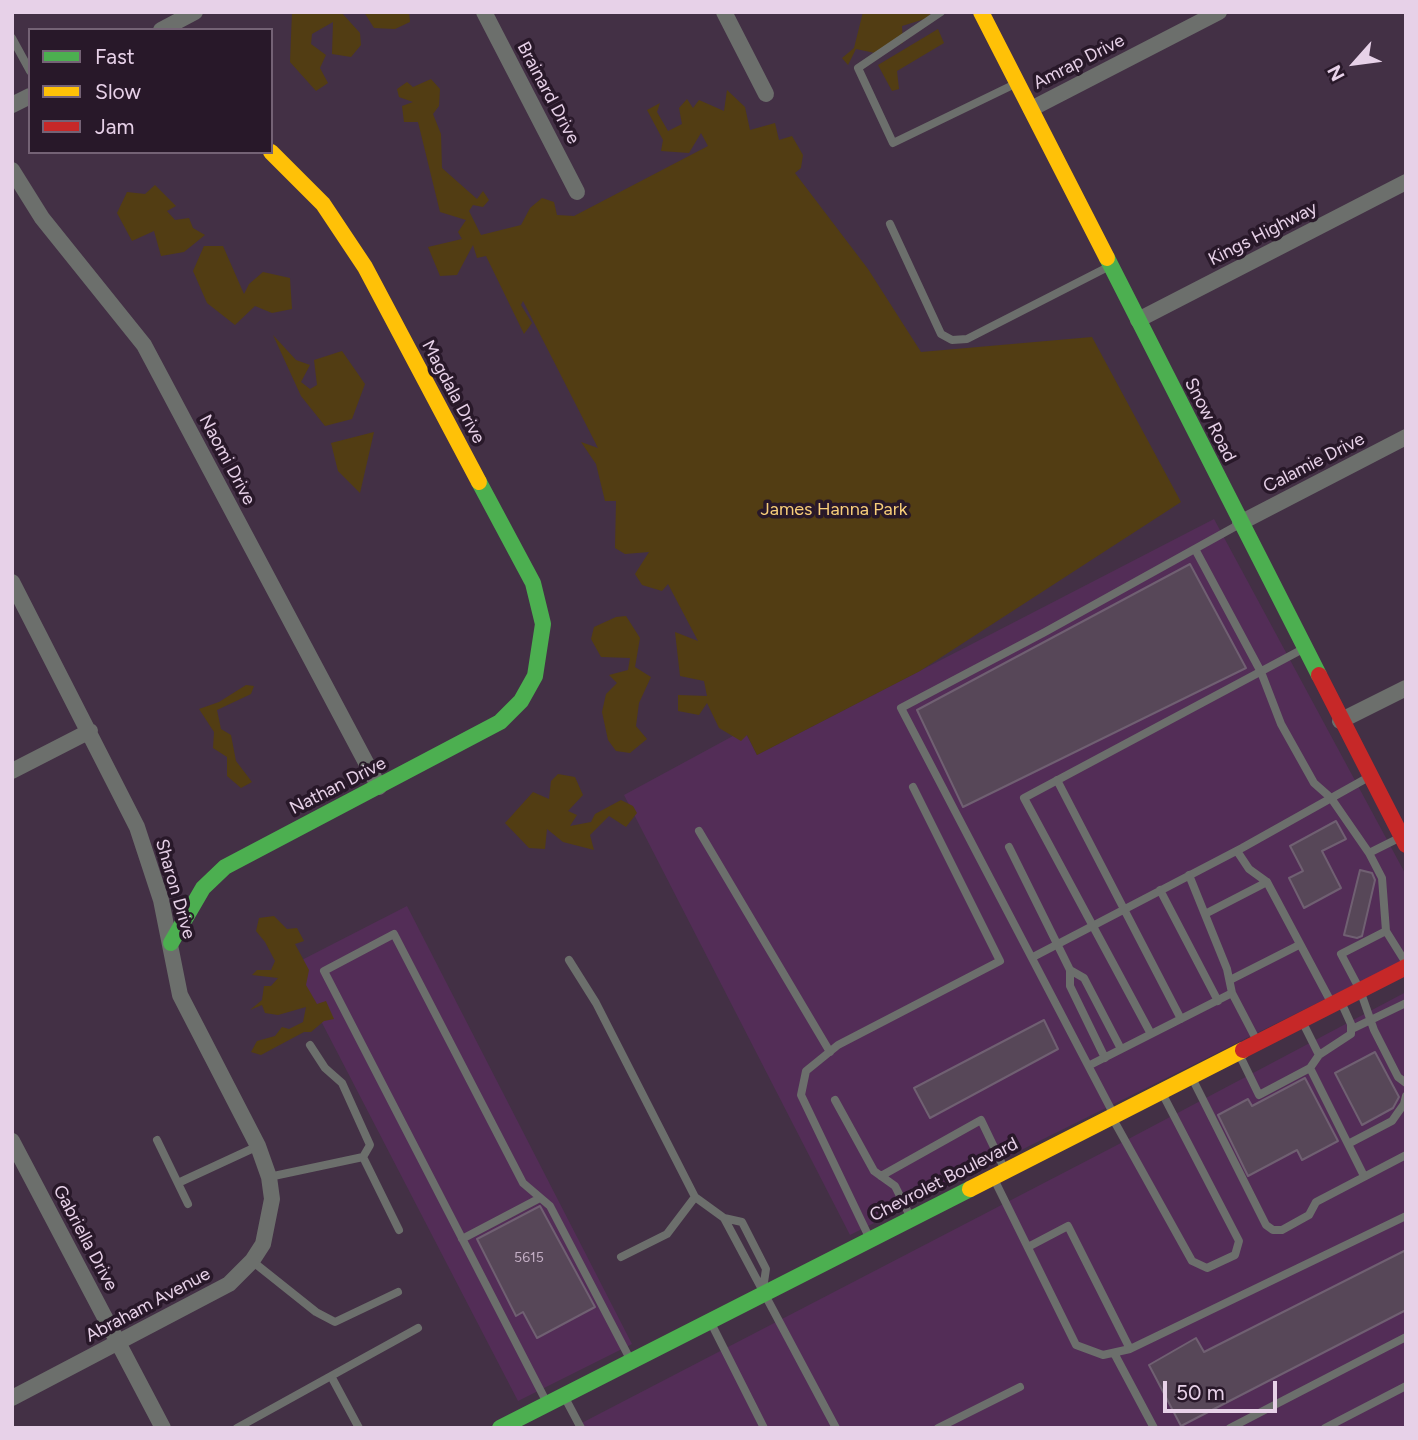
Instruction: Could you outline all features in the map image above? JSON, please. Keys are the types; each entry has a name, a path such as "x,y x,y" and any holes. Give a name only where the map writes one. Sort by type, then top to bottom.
{"main road":[{"name":"Snow Road","path":"981,12 1340,721 1404,841"},
{"name":"Magdala Drive","path":"273,154 323,204 365,267 533,583 543,624 535,676"},
{"name":"Nathan Drive","path":"171,943 197,897 225,867 500,722 521,701 535,676"},
{"name":"Chevrolet Boulevard","path":"500,1428 1406,965"}],"street":[{"name":"Brainard Drive","path":"484,12 578,191"},
{"path":"724,12 766,94"},
{"name":"Amrap Drive","path":"1031,108 1219,12"},
{"path":"168,28 187,21"},
{"path":"12,105 28,97"},
{"name":"Naomi Drive","path":"12,170 42,218 145,345 379,787"},
{"name":"Kings Highway","path":"1138,320 1406,182"},
{"name":"Calamie Drive","path":"1240,523 1406,437"},
{"name":"Sharon Drive","path":"12,582 137,827 171,943 180,995 258,1146 269,1177 271,1216"},
{"path":"1340,721 1406,688"},
{"path":"12,771 90,731"},
{"name":"Gabriella Drive","path":"12,1141 163,1428"},
{"name":"Abraham Avenue","path":"12,1398 220,1290 252,1261 263,1244 271,1216"}],"lane":[{"path":"941,12 858,68 893,143 1017,83"},
{"path":"13,43 28,68"},
{"path":"890,224 941,334 952,340 967,339 1111,266"},
{"path":"1161,1091 1239,1241 1235,1255 1207,1268 1192,1261 1113,1116 1034,957 901,708 1195,550 1240,523"},
{"path":"1195,550 1261,672 1281,724 1314,783 1331,798 1369,853 1382,878 1386,931 1406,965"},
{"path":"1151,1034 1024,798 1304,649"},
{"path":"1034,957 1237,851 1370,777"},
{"path":"1057,780 1126,907 1181,1019"},
{"path":"870,1239 801,1095 806,1071 830,1052 1000,961 913,787"},
{"path":"699,831 830,1052"},
{"path":"1369,853 1404,841"},
{"path":"1009,847 1070,970 1070,986 1105,1058"},
{"path":"1237,851 1249,869 1267,882 1299,945 1352,1029"},
{"path":"1189,875 1230,980 1232,993 1258,1042"},
{"path":"1205,914 1267,882"},
{"path":"1160,890 1218,1001"},
{"path":"1386,931 1341,954 1360,990 1371,1022 1398,1077 1406,1083"},
{"path":"548,1403 324,971 394,934 523,1183 551,1206 631,1361"},
{"path":"1230,980 1299,945"},
{"path":"569,960 596,1003 695,1197 724,1218 742,1222 766,1269 763,1294"},
{"path":"1070,970 1084,978 1121,1049"},
{"path":"1090,1065 1232,993"},
{"path":"1238,1052 1259,1094 1310,1068 1318,1055 1348,1038 1352,1029 1406,1003"},
{"path":"1301,1020 1318,1055"},
{"path":"269,1177 363,1157 370,1145 367,1132 342,1083 325,1068 310,1045"},
{"path":"1310,1068 1364,1177"},
{"path":"1191,1076 1269,1228 1282,1230 1309,1215 1316,1202 1406,1155"},
{"path":"1348,1144 1392,1121 1404,1104 1406,1096"},
{"path":"835,1100 874,1171 895,1186 911,1218"},
{"path":"881,1176 981,1120 1028,1247 1076,1345 1103,1356 1130,1349 1406,1216"},
{"path":"157,1140 188,1204"},
{"path":"178,1184 258,1146"},
{"path":"363,1157 399,1230"},
{"path":"621,1257 667,1234 695,1197"},
{"path":"462,1239 540,1198"},
{"path":"724,1218 836,1428"},
{"path":"1028,1247 1068,1226 1130,1349"},
{"path":"252,1261 316,1312 335,1322 398,1292"},
{"path":"710,1321 764,1428"},
{"path":"237,1428 418,1328"},
{"path":"1230,1428 1406,1337"},
{"path":"1114,1353 1154,1428"},
{"path":"331,1376 359,1428"},
{"path":"1325,1428 1406,1386"},
{"path":"938,1428 1020,1387"},
{"path":"564,1395 581,1428"}],"shaded area":[{"path":"1214,519 1406,875 1406,959 850,1235 624,795 744,730 757,755"},
{"path":"407,906 632,1344 518,1401 292,965"},
{"path":"1406,992 1406,1428 572,1428 1119,1144"}],"green space":[{"path":"292,12 341,12 360,33 361,45 351,57 332,54 333,22 312,34 311,44 326,55 320,68 328,83 316,91 290,62"},
{"path":"364,12 409,12 410,22 395,29 374,28"},
{"path":"863,12 932,12 928,18 902,26 903,43 875,53 856,49 848,65 842,58 854,48"},
{"path":"938,29 944,43 897,71 899,89 892,91 878,65"},
{"name":"James Hanna Park","path":"431,79 440,89 439,106 433,114 441,134 442,168 477,199 483,191 489,200 483,207 473,205 469,211 481,235 521,225 530,208 542,198 554,202 557,215 574,216 708,146 701,133 689,153 661,151 663,140 647,110 660,103 657,112 668,131 682,124 679,108 687,99 693,108 699,100 724,111 727,90 745,107 750,130 775,123 779,140 792,136 803,155 801,168 795,173 868,269 921,352 1092,337 1181,502 920,671 757,755 747,735 741,741 719,728 707,703 699,715 678,711 678,695 707,696 704,681 680,676 675,632 698,641 668,584 662,591 642,585 635,574 649,552 625,554 615,548 616,501 605,501 596,464 581,442 598,448 523,301 521,305 532,323 524,334 486,256 477,258 473,245 457,275 440,276 428,247 462,239 458,232 466,220 440,212 418,122 404,122 402,106 413,102 399,97 397,89 407,82 413,87"},
{"path":"155,185 176,206 167,211 175,220 189,218 193,228 205,235 184,252 161,256 154,231 132,241 117,213 127,192 145,194"},
{"path":"204,246 223,246 244,294 249,284 263,272 290,278 292,309 272,313 255,306 235,325 207,303 193,271"},
{"path":"273,335 296,360 310,365 301,382 310,389 317,385 314,360 342,351 365,384 352,419 325,426 301,396"},
{"path":"374,432 360,493 338,471 331,443"},
{"path":"626,616 640,638 635,667 651,677 639,703 636,726 647,739 630,753 616,751 608,740 602,712 606,694 617,683 609,675 628,670 630,658 601,657 591,639 594,627 616,617"},
{"path":"246,685 254,686 251,694 217,710 221,729 231,735 236,761 252,782 241,788 227,776 227,757 213,748 214,732 199,709 219,702"},
{"path":"558,774 575,777 583,795 568,811 577,815 570,826 591,822 595,814 621,800 633,806 637,813 626,827 609,816 590,835 594,850 563,842 547,829 545,849 529,848 505,823 533,792 549,799 551,781"},
{"path":"274,916 287,929 297,928 304,941 295,944 309,970 306,985 317,1004 326,1001 334,1019 324,1021 311,1032 304,1032 261,1055 251,1052 257,1041 275,1036 282,1027 289,1029 303,1022 306,1007 278,1015 265,1013 262,1005 250,1010 262,1000 264,986 271,986 278,978 252,975 257,970 271,970 275,961 256,931 259,918"}],"building":[{"path":"1190,564 1246,668 963,807 917,710"},
{"path":"1336,821 1346,839 1322,851 1341,888 1304,908 1289,878 1303,871 1290,846"},
{"path":"1360,870 1372,873 1375,880 1362,936 1357,938 1344,935"},
{"path":"1044,1020 1058,1049 930,1118 914,1088"},
{"path":"1375,1052 1399,1097 1393,1108 1362,1125 1335,1073"},
{"path":"1305,1078 1338,1141 1302,1160 1297,1150 1248,1176 1218,1115 1248,1099 1252,1106"},
{"path":"540,1206 595,1307 537,1338 523,1312 516,1316 477,1239"},
{"path":"1406,1250 1406,1310 1181,1426 1149,1365 1196,1338 1204,1352"}],"traffic: fast":[{"path":"1107,258 1319,675"},
{"path":"171,943 203,888 225,867 500,722 521,701 535,676 543,624 533,583 479,482"},
{"path":"500,1428 970,1189"}],"traffic: slow":[{"path":"981,12 1107,258"},
{"path":"273,154 323,204 365,267 479,482"},
{"path":"970,1189 1243,1050"}],"traffic: jam":[{"path":"1319,675 1406,845"},
{"path":"1243,1050 1406,967"}]}
